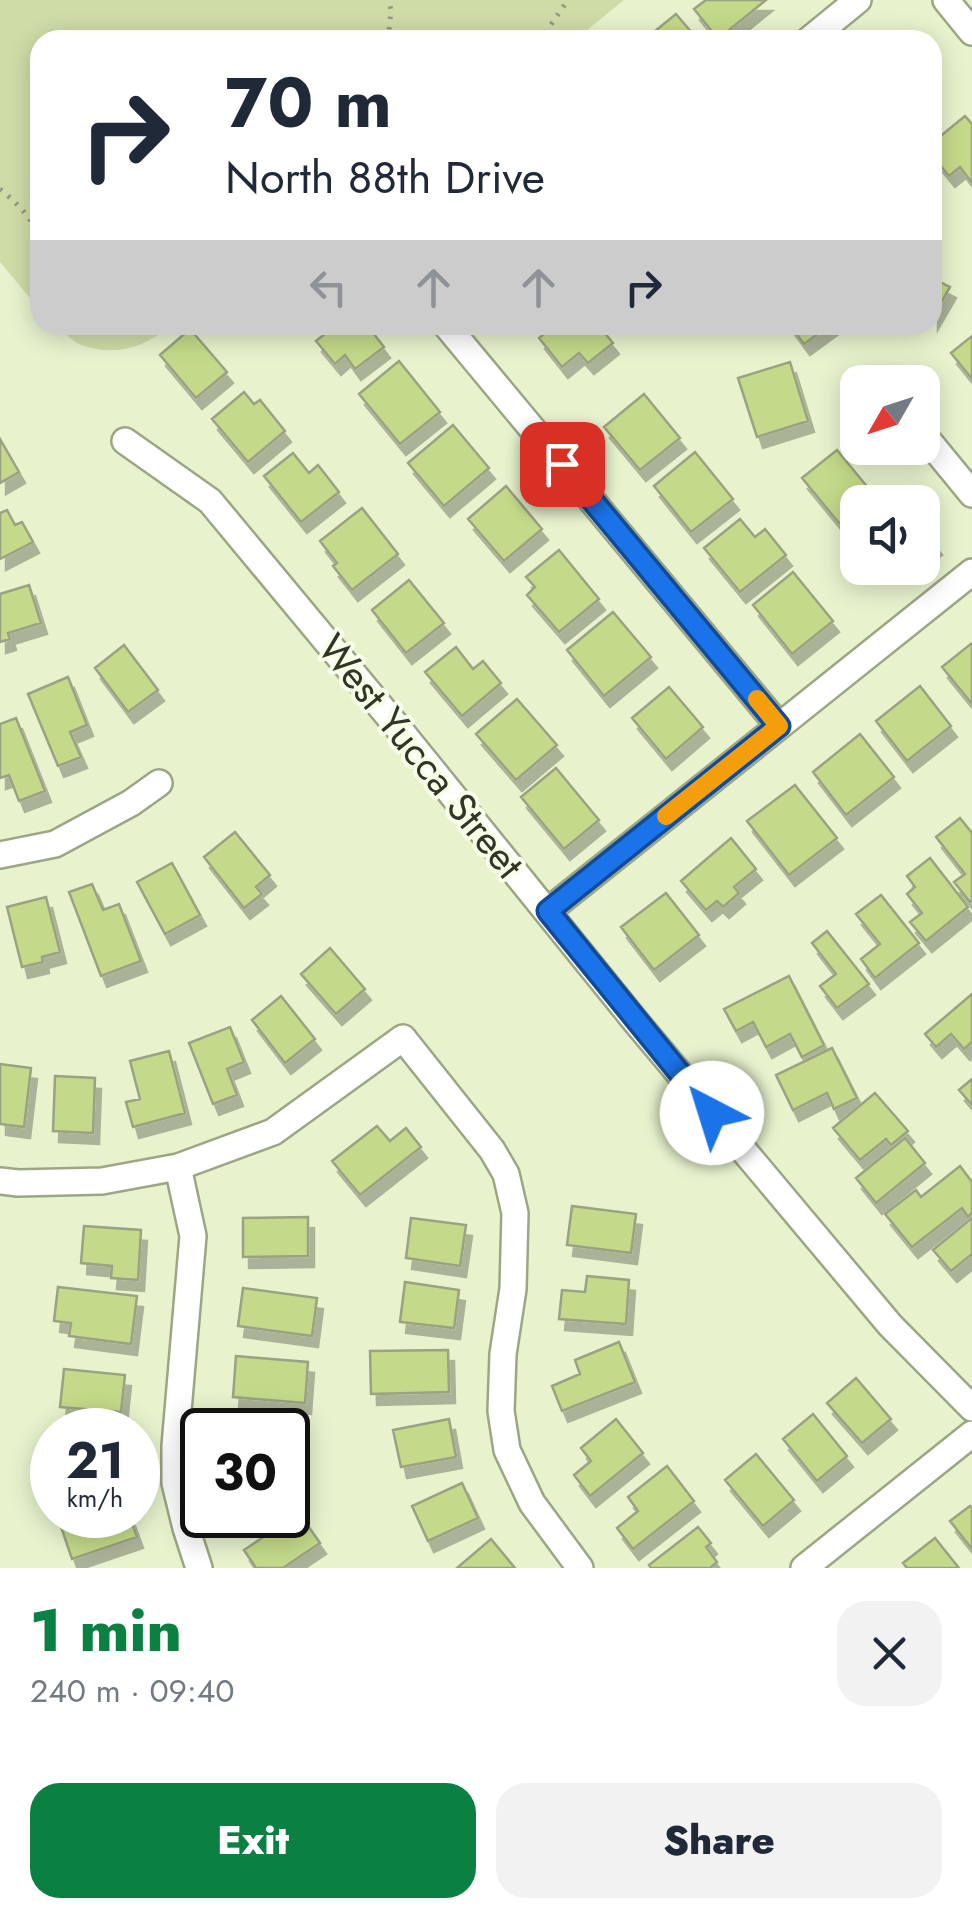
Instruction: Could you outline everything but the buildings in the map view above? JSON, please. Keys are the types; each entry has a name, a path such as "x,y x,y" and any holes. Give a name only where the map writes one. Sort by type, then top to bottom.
{"street":[{"path":"821,30 858,0"},
{"path":"946,0 972,32"},
{"path":"458,335 779,726"},
{"name":"West Yucca Street","path":"125,442 210,501 890,1326 972,1408"},
{"path":"940,456 972,494"},
{"path":"548,911 972,572"},
{"path":"0,855 54,844 132,803 160,783"},
{"path":"0,1180 102,1181 178,1168 273,1132 402,1038 492,1150 506,1174 515,1213 513,1288 503,1354 501,1411 507,1450 532,1503 580,1568"},
{"path":"178,1168 193,1236 174,1446 175,1482 199,1568"},
{"path":"804,1568 972,1434"}],"path":[{"path":"389,0 389,30"},
{"path":"546,30 568,0"},
{"path":"0,188 30,220"}],"green space":[{"path":"0,0 624,0 587,30 30,30 30,298 0,262"},
{"path":"67,335 157,335 140,345 118,350 94,349"}],"slow traffic":[{"path":"666,816 779,726 757,699"}],"route":[{"path":"562,464 779,726 548,911 712,1113"}]}
